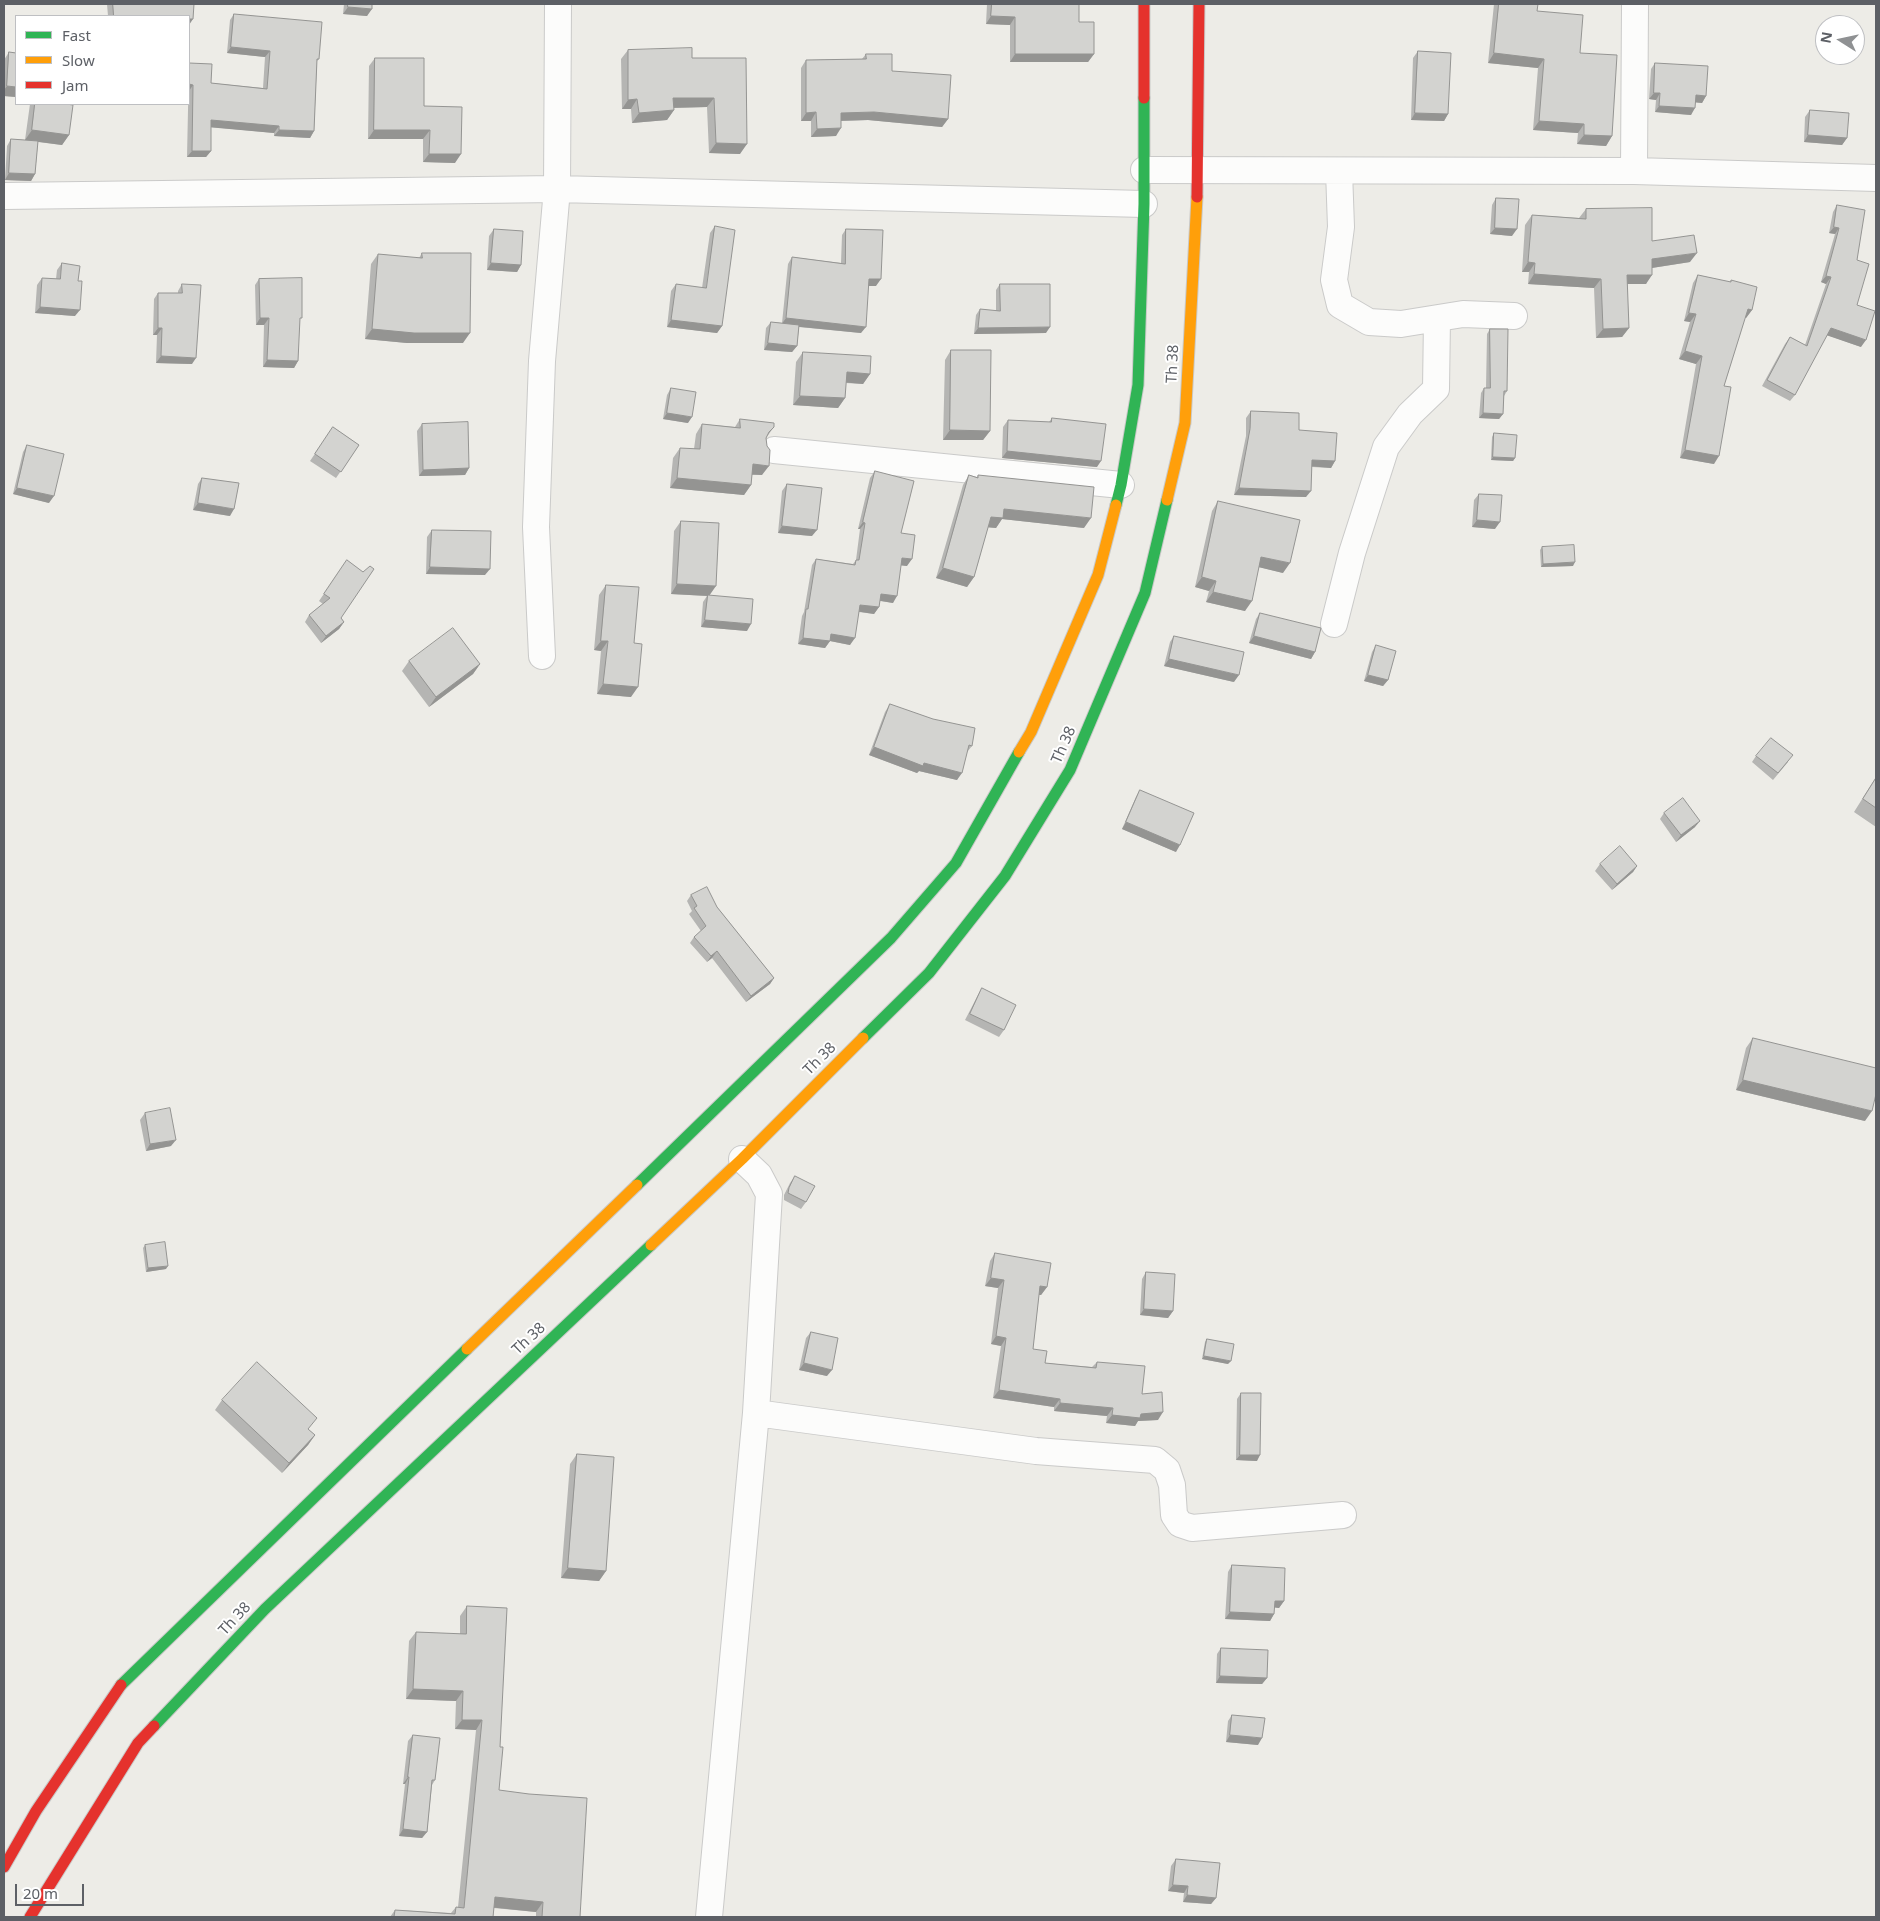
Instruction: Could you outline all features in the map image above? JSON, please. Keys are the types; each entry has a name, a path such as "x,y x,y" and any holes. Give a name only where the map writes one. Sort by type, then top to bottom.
{"street":[{"path":"542,656 536,527 542,361 557,190 558,4"},
{"name":"Th 38","path":"4,1867 36,1811 121,1685 891,938 956,863 1031,732 1098,575 1120,486 1138,385 1144,204 1144,4"},
{"name":"Th 38","path":"30,1917 144,1736 265,1608 742,1159 928,973 1005,876 1070,770 1145,593 1185,423 1198,171 1198,4"},
{"path":"1634,171 1635,4"},
{"path":"1144,170 1634,171 1876,178"},
{"path":"1339,171 1340,227 1334,280 1340,305 1368,322 1401,324 1463,314 1514,316"},
{"path":"4,196 557,190 1144,204"},
{"path":"1334,624 1352,553 1386,447 1410,414 1436,389 1437,319"},
{"path":"774,450 1120,486"},
{"path":"709,1917 756,1413 769,1194 758,1175 742,1159"},
{"path":"756,1413 1036,1451 1155,1460 1167,1470 1172,1485 1174,1515 1180,1524 1192,1528 1343,1515"}],"building":[{"path":"113,4 194,4 193,19 190,19 190,15 114,15"},
{"path":"348,4 372,4 372,9 348,7"},
{"path":"992,4 1079,4 1079,22 1094,22 1094,54 1015,54 1015,17 991,16"},
{"path":"1499,4 1538,4 1537,11 1583,15 1580,53 1617,55 1612,136 1584,135 1584,124 1539,121 1544,59 1494,53"},
{"path":"234,14 322,22 319,59 317,59 314,131 279,130 279,126 211,120 211,151 192,151 193,85 190,84 190,63 212,64 211,83 267,89 270,51 231,47"},
{"path":"692,48 692,58 746,58 747,144 716,143 714,98 673,98 674,110 639,113 637,99 628,100 628,50"},
{"path":"1418,51 1451,53 1448,114 1415,113"},
{"path":"9,52 15,53 15,87 7,86"},
{"path":"866,54 892,54 892,71 951,75 948,119 874,112 841,113 841,128 817,129 816,112 806,113 806,60 866,59"},
{"path":"375,58 424,58 424,106 462,107 461,154 429,154 430,130 374,130"},
{"path":"1655,63 1708,66 1706,96 1696,95 1695,108 1659,106 1660,93 1654,93"},
{"path":"35,105 73,105 69,135 32,130"},
{"path":"1810,110 1849,113 1847,138 1808,135"},
{"path":"11,139 38,141 35,174 9,173"},
{"path":"1496,198 1519,199 1517,229 1495,228"},
{"path":"1837,205 1865,210 1857,260 1869,264 1857,305 1875,311 1866,340 1831,328 1795,395 1767,380 1790,337 1807,346 1831,277 1826,276 1839,228 1834,227"},
{"path":"1652,208 1652,241 1694,235 1697,253 1652,259 1652,275 1627,275 1629,328 1603,329 1601,279 1534,274 1535,263 1528,262 1532,215 1586,219 1586,209"},
{"path":"715,226 735,230 722,326 671,320 676,284 706,288"},
{"path":"494,229 523,231 521,265 491,263"},
{"path":"846,229 883,230 881,279 869,279 866,327 786,318 792,257 845,264"},
{"path":"422,253 471,253 470,333 414,333 372,329 378,254 422,258"},
{"path":"62,263 80,266 78,281 82,281 80,310 40,307 42,278 60,279"},
{"path":"1698,275 1731,282 1731,280 1757,287 1752,310 1748,309 1724,386 1731,387 1719,456 1685,450 1702,356 1685,351 1696,314 1689,313"},
{"path":"302,278 302,318 300,318 298,361 267,360 269,318 260,318 259,279"},
{"path":"182,284 201,285 196,358 161,356 162,328 158,328 158,293 182,293"},
{"path":"1000,284 1050,284 1050,327 978,328 980,309 1000,311"},
{"path":"771,322 799,325 797,346 768,343"},
{"path":"1490,329 1508,329 1507,391 1504,391 1503,414 1483,413 1484,388 1490,388"},
{"path":"951,350 991,350 990,431 950,430"},
{"path":"803,352 871,356 870,374 847,372 845,398 800,396"},
{"path":"671,388 696,392 692,417 667,413"},
{"path":"1251,411 1299,413 1299,430 1337,433 1335,461 1312,460 1311,491 1239,488 1250,429"},
{"path":"1052,418 1106,424 1101,461 1007,451 1008,420 1051,422"},
{"path":"740,419 774,423 774,427 766,438 767,446 770,450 769,466 753,464 751,485 677,478 680,448 700,449 702,424 740,428"},
{"path":"468,422 469,468 423,470 422,424"},
{"path":"333,427 359,445 341,472 315,454"},
{"path":"1494,433 1517,435 1515,458 1493,457"},
{"path":"27,445 64,454 54,496 17,488"},
{"path":"875,471 914,481 901,533 915,535 912,559 902,558 897,596 881,594 879,607 860,605 855,638 831,634 830,641 803,638 806,609 808,609 816,559 855,565 856,560 859,560 865,523 863,522"},
{"path":"969,475 978,478 978,475 1094,487 1091,518 1004,509 1003,518 991,517 974,577 943,568"},
{"path":"202,478 239,483 234,509 198,503"},
{"path":"787,484 822,488 817,530 782,526"},
{"path":"1479,494 1502,495 1500,522 1477,520"},
{"path":"1218,501 1300,520 1290,563 1261,557 1252,601 1213,592 1216,581 1202,577"},
{"path":"681,521 719,523 716,586 677,584"},
{"path":"432,530 491,531 490,569 430,567"},
{"path":"1574,545 1575,562 1543,564 1542,547"},
{"path":"347,560 363,572 370,566 374,569 341,618 344,622 326,636 309,615 330,598 324,594"},
{"path":"606,585 639,587 634,643 642,644 638,687 603,684 608,641 601,641"},
{"path":"708,595 753,599 751,624 705,620"},
{"path":"1260,613 1321,628 1315,652 1254,636"},
{"path":"453,628 480,664 436,697 409,661"},
{"path":"1174,636 1244,652 1239,675 1169,659"},
{"path":"1376,645 1396,651 1388,680 1368,675"},
{"path":"890,704 933,719 975,728 972,746 969,745 962,773 924,763 923,766 874,747"},
{"path":"1771,738 1793,755 1778,773 1756,756"},
{"path":"1876,778 1876,808 1863,799"},
{"path":"1140,790 1194,813 1180,845 1126,822"},
{"path":"1683,798 1700,821 1681,835 1664,813"},
{"path":"1620,846 1637,866 1617,884 1600,864"},
{"path":"707,887 717,907 774,978 751,996 717,951 711,956 694,937 706,926 694,908 697,906 691,895"},
{"path":"982,988 1016,1005 1004,1030 970,1014"},
{"path":"1753,1038 1876,1068 1876,1094 1872,1111 1743,1080"},
{"path":"170,1108 176,1140 150,1144 145,1113"},
{"path":"795,1176 815,1186 806,1202 788,1193"},
{"path":"165,1242 168,1266 148,1268 145,1245"},
{"path":"995,1253 1051,1263 1047,1287 1040,1286 1033,1349 1047,1351 1045,1363 1096,1368 1097,1362 1145,1366 1142,1394 1162,1392 1163,1412 1141,1414 1140,1418 1112,1415 1113,1408 1060,1403 1060,1399 999,1390 1006,1338 996,1336 1004,1280 991,1278"},
{"path":"1146,1272 1175,1274 1173,1311 1144,1309"},
{"path":"811,1332 838,1338 832,1370 804,1363"},
{"path":"1207,1339 1234,1344 1231,1361 1204,1356"},
{"path":"257,1362 317,1418 308,1429 315,1435 289,1463 222,1400"},
{"path":"1241,1393 1261,1393 1260,1455 1240,1455"},
{"path":"577,1454 614,1457 606,1571 568,1568"},
{"path":"1232,1565 1285,1568 1284,1601 1275,1601 1274,1614 1230,1612"},
{"path":"467,1606 507,1608 500,1747 503,1747 499,1790 587,1798 580,1917 542,1917 543,1902 495,1897 493,1917 394,1917 395,1910 455,1914 456,1907 464,1908 482,1720 462,1720 463,1691 413,1689 416,1632 466,1634"},
{"path":"1221,1648 1268,1650 1267,1678 1220,1676"},
{"path":"1232,1715 1265,1718 1262,1738 1230,1735"},
{"path":"413,1735 440,1738 435,1780 432,1780 427,1832 403,1829"},
{"path":"1176,1859 1220,1863 1216,1898 1187,1895 1188,1886 1173,1885"}],"traffic: fast":[{"path":"1116,505 1138,385 1144,204 1144,98"},
{"path":"863,1038 929,973 1005,876 1070,770 1145,593 1167,500"},
{"path":"637,1185 891,938 956,863 1019,752"},
{"path":"154,1726 265,1609 651,1245"},
{"path":"121,1685 467,1349"}],"traffic: slow":[{"path":"1167,500 1185,423 1197,197"},
{"path":"1019,752 1031,732 1098,575 1116,505"},
{"path":"651,1245 742,1159 863,1038"},
{"path":"467,1349 637,1185"}],"traffic: jam":[{"path":"1144,4 1144,98"},
{"path":"1197,197 1199,4"},
{"path":"4,1867 36,1811 121,1685"},
{"path":"30,1917 138,1743 154,1726"}]}
